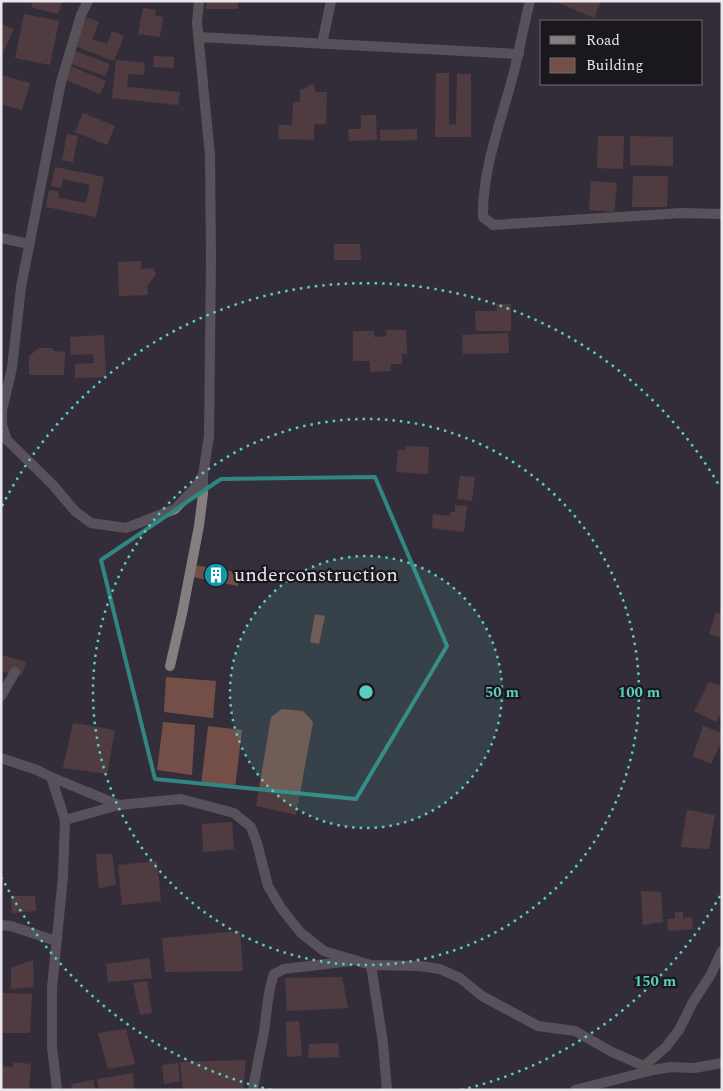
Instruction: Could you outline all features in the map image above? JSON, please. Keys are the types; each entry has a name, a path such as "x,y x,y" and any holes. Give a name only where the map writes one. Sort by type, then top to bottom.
{"street":[{"path":"88,1 81,15 61,82 21,287 12,368 2,410 2,425 7,440 52,484 75,511 91,523 126,528 176,509 196,487 203,476"},
{"path":"170,666 199,526 203,476 209,436 210,155 197,23 200,1"},
{"path":"322,44 331,1"},
{"path":"530,1 519,54 491,159 483,204 483,217 493,225 682,213 722,214"},
{"path":"198,37 519,54"},
{"path":"1,238 29,244"},
{"path":"1,696 14,672"},
{"path":"1,758 36,770 51,778 119,805"},
{"path":"51,778 65,820 63,876 52,988 52,1047 57,1090"},
{"path":"65,820 119,805 181,799 234,813 251,827 268,886 280,908 301,933 324,951 370,965 420,966 440,969 460,978 482,996 538,1026 575,1031 612,1052 649,1068"},
{"path":"1,925 11,926 56,941"},
{"path":"649,1068 679,1030 722,951"},
{"path":"253,1090 270,985 274,974 284,969 353,961"},
{"path":"370,965 383,1043 387,1090"},
{"path":"574,1090 649,1068 694,1068 722,1063"}],"highlighted area":[{"path":"375,477 447,646 356,799 155,779 101,560 221,479"}],"building":[{"path":"33,1 62,1 58,14 31,7"},
{"path":"207,1 238,1 238,9 206,9"},
{"path":"554,1 601,1 594,18"},
{"path":"143,8 156,10 155,16 163,17 160,37 138,34"},
{"path":"24,14 59,21 50,65 15,58"},
{"path":"86,17 99,22 92,39 107,44 112,31 124,36 114,61 75,46"},
{"path":"1,24 14,29 3,53 1,52"},
{"path":"75,51 110,64 105,76 71,64"},
{"path":"154,56 174,57 174,68 153,67"},
{"path":"116,60 145,63 144,75 128,74 127,87 180,92 178,105 112,98"},
{"path":"70,66 106,81 100,94 64,79"},
{"path":"436,73 449,73 449,125 456,124 457,74 471,74 471,137 435,137"},
{"path":"1,75 30,83 22,110 1,104"},
{"path":"313,84 316,92 327,92 326,124 314,124 314,140 278,139 279,125 292,125 293,102 300,102 300,90"},
{"path":"83,113 115,126 107,145 75,132"},
{"path":"361,115 376,115 377,140 349,141 348,129 361,129"},
{"path":"417,129 417,140 380,141 380,130"},
{"path":"67,134 78,136 73,162 62,160"},
{"path":"598,136 624,136 623,169 597,168"},
{"path":"630,136 673,137 673,166 630,165"},
{"path":"55,167 104,177 96,217 46,207 49,190 58,191 59,198 86,203 90,185 63,179 61,188 51,186"},
{"path":"633,176 668,176 667,207 632,207"},
{"path":"591,181 617,183 614,212 589,210"},
{"path":"334,244 360,244 361,260 334,260"},
{"path":"141,261 141,269 153,268 156,274 147,286 148,295 119,296 118,262"},
{"path":"496,304 511,304 511,331 476,331 475,311 497,311"},
{"path":"386,330 406,330 407,354 402,354 402,364 391,364 391,371 370,372 370,361 353,361 353,331 374,331 374,337 387,336"},
{"path":"508,333 509,353 463,354 462,335"},
{"path":"104,335 106,377 75,378 75,364 94,363 93,354 71,355 70,337"},
{"path":"39,348 53,348 53,351 65,352 64,375 29,375 29,356"},
{"path":"405,446 429,447 428,474 396,472 398,450 405,450"},
{"path":"460,476 475,477 472,501 457,499"},
{"path":"455,505 467,506 464,532 432,528 433,514 450,516 450,512 455,512"},
{"name":"underconstruction","path":"194,565 240,573 238,586 192,577"},
{"path":"716,612 722,614 722,638 709,634"},
{"path":"315,614 325,616 319,644 310,642"},
{"path":"1,655 26,662 22,675 3,672 1,676"},
{"path":"166,677 216,681 213,718 164,712"},
{"path":"709,682 722,686 722,711 716,722 694,711"},
{"path":"282,709 303,711 313,722 296,815 256,806 271,717"},
{"path":"163,722 195,725 192,775 157,770"},
{"path":"73,723 115,730 107,774 63,768"},
{"path":"208,726 242,730 235,789 201,785"},
{"path":"703,726 722,733 722,741 711,764 693,756"},
{"path":"687,810 715,815 709,849 681,847"},
{"path":"232,822 234,849 203,852 202,824"},
{"path":"96,854 112,854 116,885 99,888"},
{"path":"157,861 161,901 122,905 118,865"},
{"path":"641,891 661,892 663,922 643,925"},
{"path":"11,896 35,896 36,911 12,913"},
{"path":"675,912 683,912 683,918 692,917 693,929 668,931 667,919 675,919"},
{"path":"240,931 243,971 165,972 162,938"},
{"path":"149,958 152,978 108,982 106,964"},
{"path":"33,960 34,987 11,989 11,968"},
{"path":"342,977 348,1008 287,1011 285,978"},
{"path":"147,981 152,1013 140,1015 133,983"},
{"path":"1,993 32,994 30,1033 1,1033"},
{"path":"299,1021 302,1056 287,1057 286,1022"},
{"path":"126,1029 135,1064 108,1069 98,1033"},
{"path":"338,1043 339,1057 308,1058 309,1044"},
{"path":"246,1060 243,1090 183,1090 180,1062"},
{"path":"13,1062 31,1064 29,1089 1,1090 1,1066 13,1067"},
{"path":"178,1063 180,1081 164,1084 162,1065"},
{"path":"133,1073 134,1090 99,1090 97,1079"},
{"path":"93,1080 95,1089 72,1090 71,1084"}],"place":[{"name":"underconstruction","path":"216,575"}]}
